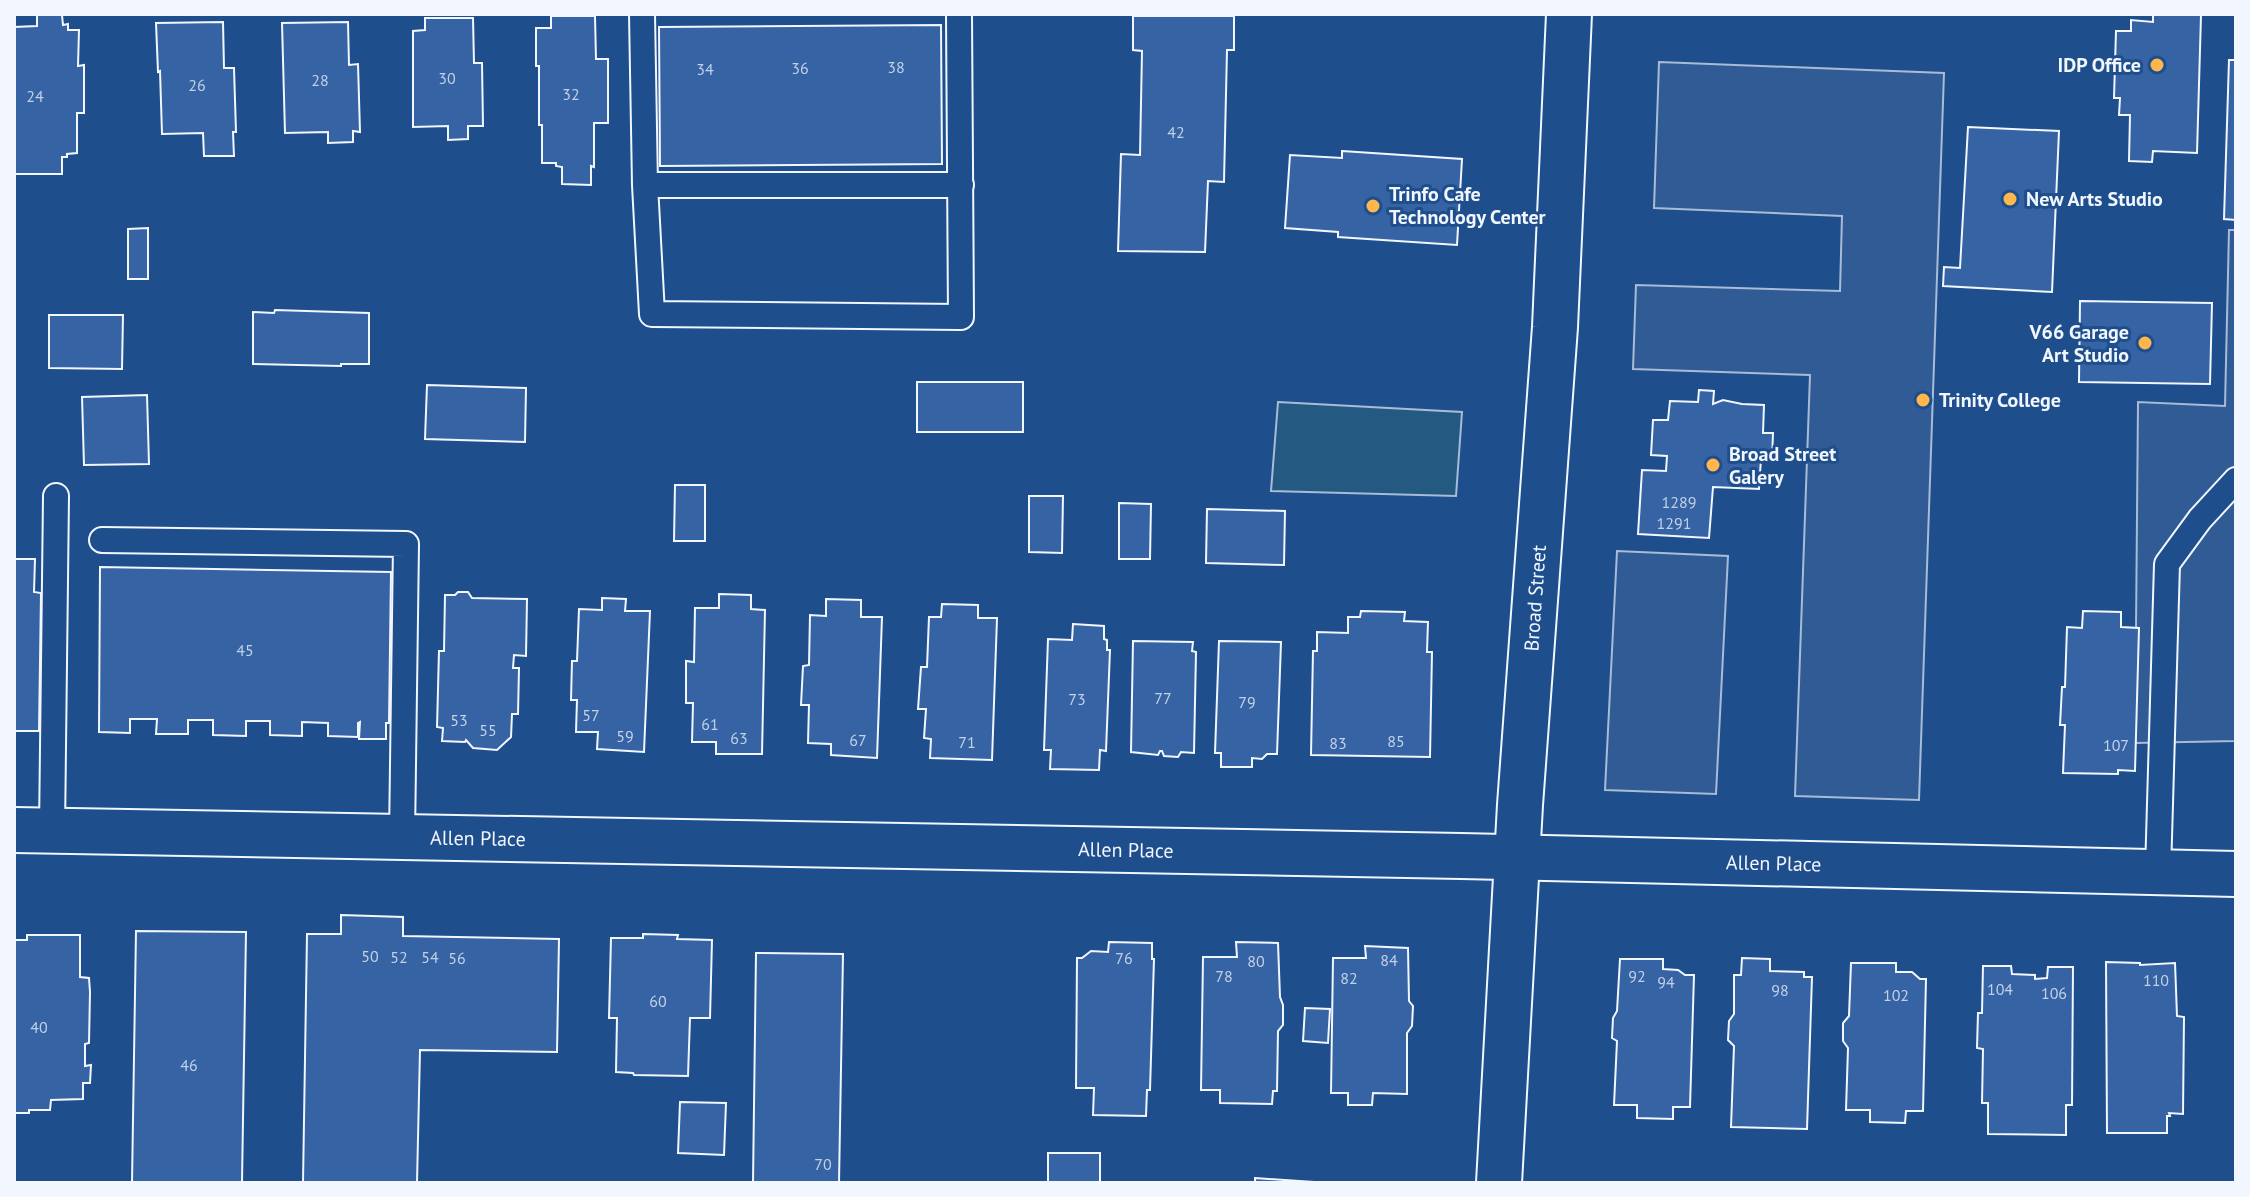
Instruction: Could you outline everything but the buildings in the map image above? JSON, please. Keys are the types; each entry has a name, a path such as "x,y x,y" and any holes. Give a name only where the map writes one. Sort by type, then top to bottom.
{"street":[{"name":"Broad Street","path":"1499,1183 1517,857 1555,327 1569,14"},
{"name":"Allen Place","path":"33,831 1517,857 2236,874"}],"lane":[{"path":"642,14 645,185 652,314 961,317 959,14"},
{"path":"645,185 961,185"},
{"path":"2158,872 2167,564 2200,519 2236,480"},
{"path":"33,831 56,496"},
{"path":"102,540 406,544 402,838"}],"shaded area":[{"path":"1659,62 1944,73 1919,800 1795,796 1810,375 1633,369 1636,285 1840,291 1842,216 1654,208"},
{"path":"2229,230 2236,230 2236,741 2135,743 2138,402 2225,406"},
{"path":"1278,402 1462,412 1456,496 1271,491"},
{"path":"1617,551 1728,556 1716,794 1605,790"}],"place":[{"name":"IDP Office","path":"2157,65"},
{"name":"New Arts Studio","path":"2010,199"},
{"name":"Trinfo Cafe Technology Center","path":"1373,206"},
{"name":"V66 Garage Art Studio","path":"2145,343"},
{"name":"Trinity College","path":"1923,400"},
{"name":"Broad Street Galery","path":"1713,465"}]}
